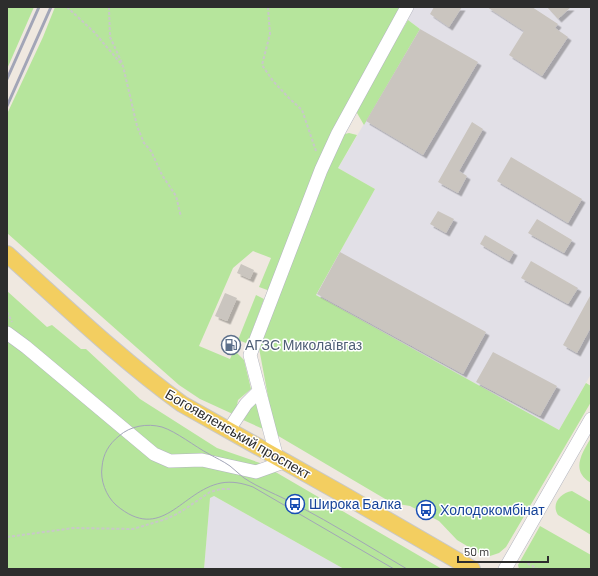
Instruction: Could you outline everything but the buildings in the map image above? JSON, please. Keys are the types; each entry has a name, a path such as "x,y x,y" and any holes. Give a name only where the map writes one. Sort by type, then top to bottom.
{"main road":[{"name":"Богоявленський проспект","path":"7,254 160,389 182,404 472,569"}],"street":[{"path":"7,334 38,357 154,454 170,460 202,460 256,472 281,460 259,391 250,355 321,170 338,133 407,7"},
{"path":"228,431 246,404 259,391"},
{"path":"505,569 591,419"}],"path":[{"path":"67,7 94,32 123,66"},
{"path":"109,7 110,37 123,66 137,126 144,144 151,151 162,175 176,196 181,217"},
{"path":"268,7 270,34 262,65 289,98 302,110 321,170"},
{"path":"7,537 74,528 133,529 175,515 210,492 221,489 231,489"},
{"path":"513,555 538,569"}],"shaded area":[{"path":"414,7 591,7 591,374 559,430 316,295 375,189 338,168 420,29 408,20"},
{"path":"214,496 344,569 204,569 210,497"}],"green space":[{"path":"7,7 34,7 7,69"},
{"path":"55,7 401,7 270,291 259,287 271,258 253,251 233,268 199,346 230,359 234,350 244,360 251,389 238,400 235,415 200,399 179,385 7,233 7,114 43,37"},
{"path":"408,20 420,29 364,125 357,113 357,106"},
{"path":"349,133 357,135 338,168 375,189 316,295 559,430 586,383 591,386 591,402 506,547 499,553 490,556 482,555 457,540 439,521 410,506 392,503 275,434 259,348 341,135"},
{"path":"7,291 47,327 52,325 81,349 86,349 140,399 217,448 260,463 442,569 344,569 214,496 210,498 204,569 7,569"},
{"path":"256,295 264,299 248,342 246,343 238,340"},
{"path":"256,400 263,429 241,419"},
{"path":"591,438 591,483 581,473 579,467 584,450"},
{"path":"572,491 591,502 591,535 558,515 556,511 556,503 560,497"},
{"path":"540,526 591,555 591,569 519,569 518,565"}],"tram line":[{"path":"394,569 253,487 241,483 225,482 207,488 194,495 171,512 159,517 146,519 132,516 116,505 104,488 102,472 105,454 115,439 128,430 145,425 162,427 174,432 230,466 250,482 309,512 407,569"}],"railway":[{"path":"7,79 39,7"},
{"path":"7,106 51,7"}],"place":[{"name":"АГЗС Миколаївгаз","path":"231,345"},
{"name":"Широка Балка","path":"295,504"},
{"name":"Холодокомбінат","path":"426,510"}]}
